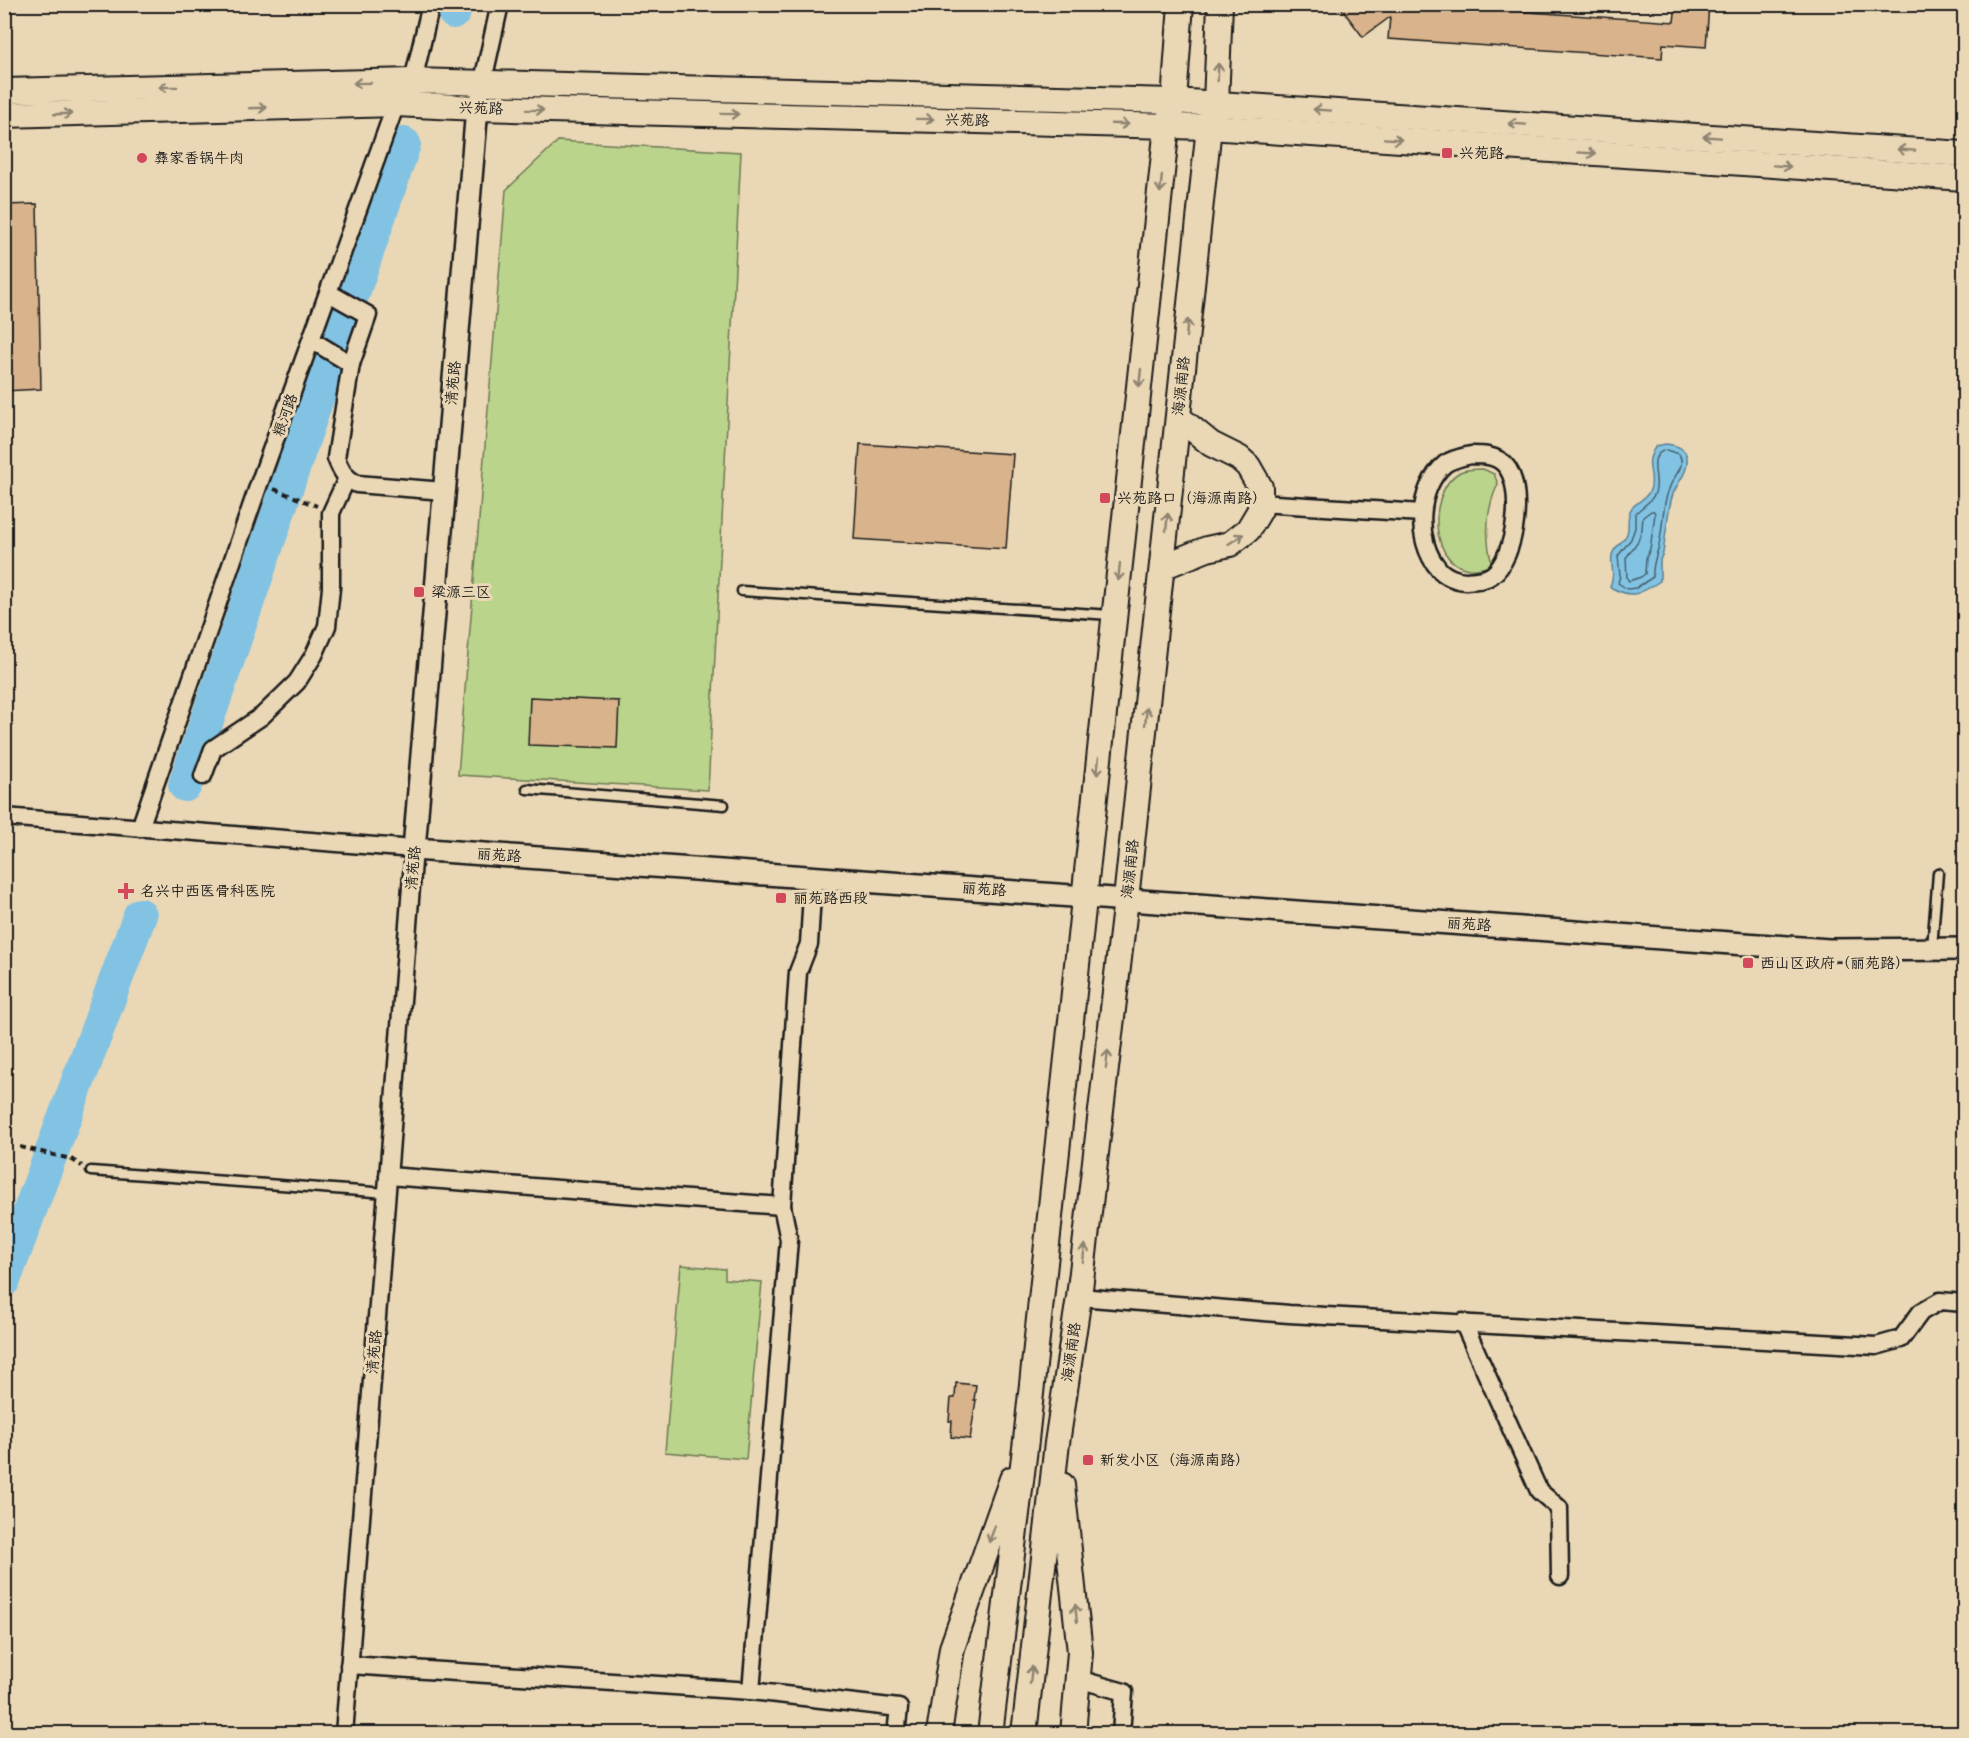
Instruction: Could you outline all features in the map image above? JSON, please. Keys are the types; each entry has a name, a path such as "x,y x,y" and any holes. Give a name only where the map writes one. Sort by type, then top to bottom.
{"main road":[{"path":"990,1734 1026,1440 1167,126 1174,100 1181,4"},
{"name":"海源南路","path":"1024,1734 1057,1443 1079,1297 1126,899 1209,127 1216,103 1220,4"},
{"name":"兴苑路","path":"4,90 413,81 1174,100 1965,154"},
{"name":"兴苑路","path":"4,115 396,104 1209,127 1965,178"},
{"path":"1162,567 1207,549 1230,544 1240,538 1260,510 1260,487 1248,466 1239,458 1211,444 1178,417"},
{"path":"939,1734 948,1666 957,1629 1026,1440"},
{"path":"1057,1443 1079,1636 1073,1734"}],"street":[{"name":"粮河路","path":"140,828 396,104 413,81 431,4"},
{"name":"清苑路","path":"344,1734 414,849 477,108 500,4"},
{"path":"329,293 368,315 351,364 336,458 347,478 357,484 444,492"},
{"path":"313,340 351,364"},
{"path":"1483,455 1494,457 1510,472 1516,495 1508,555 1494,574 1484,580 1460,581 1439,570 1429,555 1423,533 1422,513 1425,496 1434,477 1446,463 1460,457 1483,455"},
{"path":"203,776 213,749 262,716 297,682 314,656 327,626 331,588 331,513 347,478"},
{"path":"1260,503 1422,513"},
{"name":"丽苑路","path":"4,817 414,849 1829,950 1965,949"},
{"path":"751,1691 789,1240 782,1206 798,972 809,944 813,877"},
{"path":"388,1176 782,1206"},
{"path":"1079,1297 1289,1314 1876,1346 1901,1339 1921,1312 1940,1301 1965,1303"},
{"path":"1463,1322 1539,1491 1560,1508 1560,1576"},
{"path":"349,1665 751,1691 899,1708 896,1734"},
{"path":"1078,1679 1124,1692 1121,1734"}],"lane":[{"path":"742,591 1114,616"},
{"path":"527,789 724,805"},
{"path":"1932,948 1938,873"},
{"path":"91,1171 387,1193"}],"path":[{"path":"260,484 301,499"},
{"path":"20,1147 71,1159"}],"green space":[{"path":"558,141 741,152 708,790 458,775 506,190"},
{"path":"1483,469 1494,474 1498,484 1491,504 1488,524 1488,544 1492,565 1471,569 1456,564 1445,552 1438,536 1437,517 1440,499 1448,483 1462,471"},
{"path":"681,1265 725,1269 725,1279 762,1282 746,1459 665,1452"}],"water":[{"path":"1666,444 1683,449 1687,463 1670,504 1660,560 1660,581 1635,594 1624,593 1610,587 1613,577 1612,555 1627,533 1630,510 1650,490 1652,453 1656,446"}],"building":[{"path":"1338,4 1412,4 1674,22 1676,4 1709,4 1706,47 1663,44 1662,58 1388,39 1390,17 1363,37"},
{"path":"37,204 41,389 4,391 4,205"},
{"path":"860,444 1013,454 1006,549 854,539"},
{"path":"530,697 619,701 617,748 528,745"},
{"path":"956,1383 976,1385 970,1439 951,1437 952,1421 949,1421 951,1398 955,1398"}],"waterway":[{"path":"454,12 456,4"},
{"path":"185,785 404,144"},
{"path":"4,1280 140,915"}],"place":[{"name":"兴苑路","path":"1447,153"},
{"name":"彝家香锅牛肉","path":"142,158"},
{"name":"兴苑路口（海源南路）","path":"1105,498"},
{"name":"梁源三区","path":"419,592"},
{"name":"名兴中西医骨科医院","path":"126,891"},
{"name":"丽苑路西段","path":"781,898"},
{"name":"西山区政府（丽苑路）","path":"1748,963"},
{"name":"新发小区（海源南路）","path":"1088,1460"}]}
